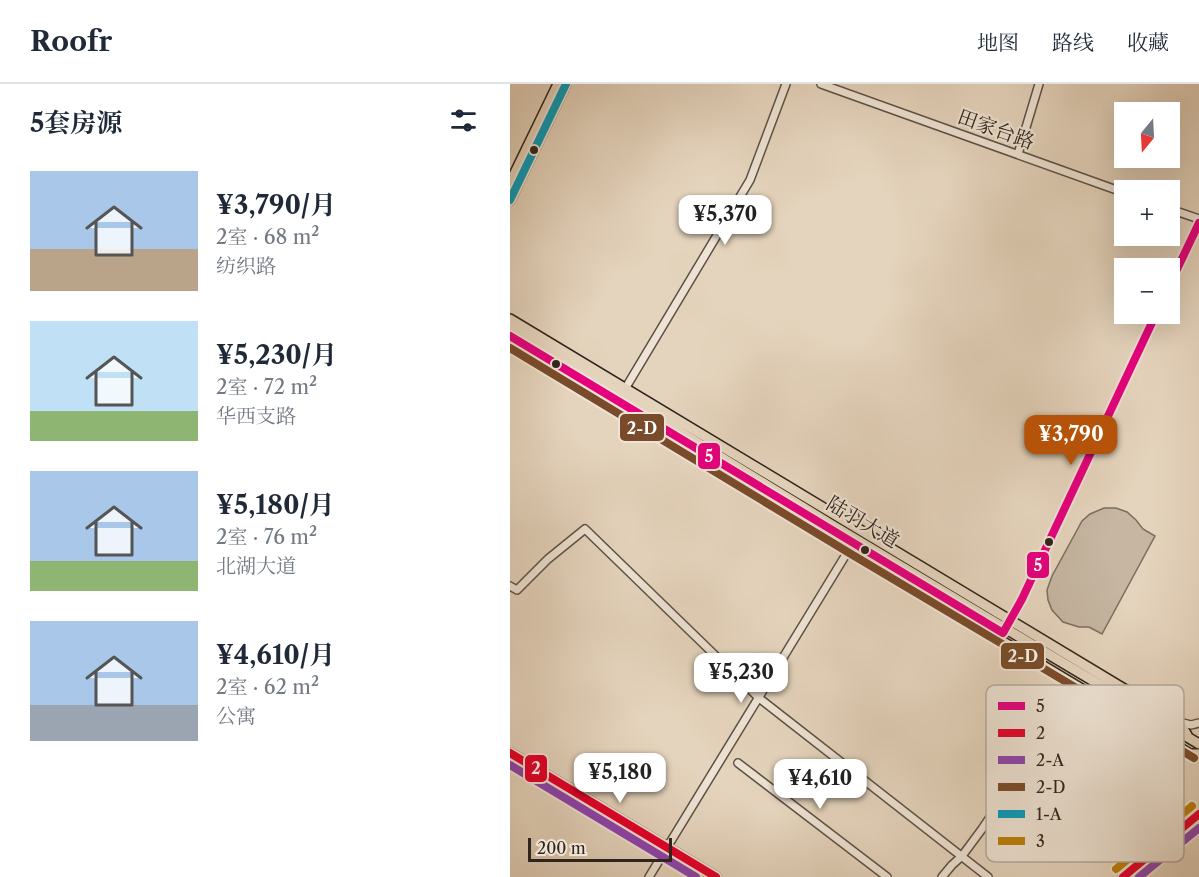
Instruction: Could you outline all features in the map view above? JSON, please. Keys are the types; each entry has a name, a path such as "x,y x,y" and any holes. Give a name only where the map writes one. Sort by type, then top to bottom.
{"main road":[{"path":"510,183 558,84"},
{"path":"510,200 566,84"},
{"path":"510,319 625,388 1005,631 1075,685"},
{"name":"陆羽大道","path":"510,328 1094,685"},
{"name":"陆羽大道","path":"510,336 851,547"},
{"path":"510,346 851,547 1108,685"},
{"name":"陆羽大道","path":"1005,631 1098,685"},
{"path":"1184,730 1188,737"},
{"name":"陆羽大道","path":"1184,735 1199,744"},
{"name":"陆羽大道","path":"1184,740 1199,749"},
{"path":"1184,750 1190,754 1199,754"},
{"path":"510,753 666,850 705,877"},
{"path":"510,759 716,877"},
{"path":"1184,826 1199,814"},
{"path":"1184,834 1199,821"},
{"path":"1123,877 1141,862"},
{"path":"1132,877 1150,862"}],"street":[{"path":"625,388 750,180 786,84"},
{"name":"田家台路","path":"821,84 1114,189"},
{"path":"1018,154 1039,84"},
{"path":"1180,213 1199,221 1180,262"},
{"path":"1005,631 1151,324"},
{"path":"510,586 517,590 548,560 585,530 759,698 988,877"},
{"path":"649,877 851,547"},
{"path":"1184,723 1191,725 1199,723"},
{"path":"738,763 886,877"},
{"path":"942,877 962,856 986,824"}],"shaded area":[{"path":"1104,508 1116,508 1127,512 1143,529 1155,536 1102,634 1089,627 1079,627 1063,622 1052,610 1047,590 1052,576 1082,521 1090,514"}],"transit line":[{"name":"1-A","path":"510,200 566,84"},
{"name":"5","path":"1180,263 1199,223"},
{"name":"5","path":"510,336 1003,633 1022,599 1151,324"},
{"name":"2-D","path":"510,348 1071,685"},
{"name":"2-D","path":"1184,752 1194,758"},
{"name":"2","path":"510,753 716,877"},
{"name":"2-A","path":"510,765 696,877"},
{"name":"3","path":"1184,813 1192,806"},
{"name":"2","path":"1184,826 1199,814"},
{"name":"2-A","path":"1184,840 1199,828"},
{"name":"3","path":"1116,869 1124,862"},
{"name":"2","path":"1123,877 1141,862"},
{"name":"2-A","path":"1139,877 1157,862"}]}
